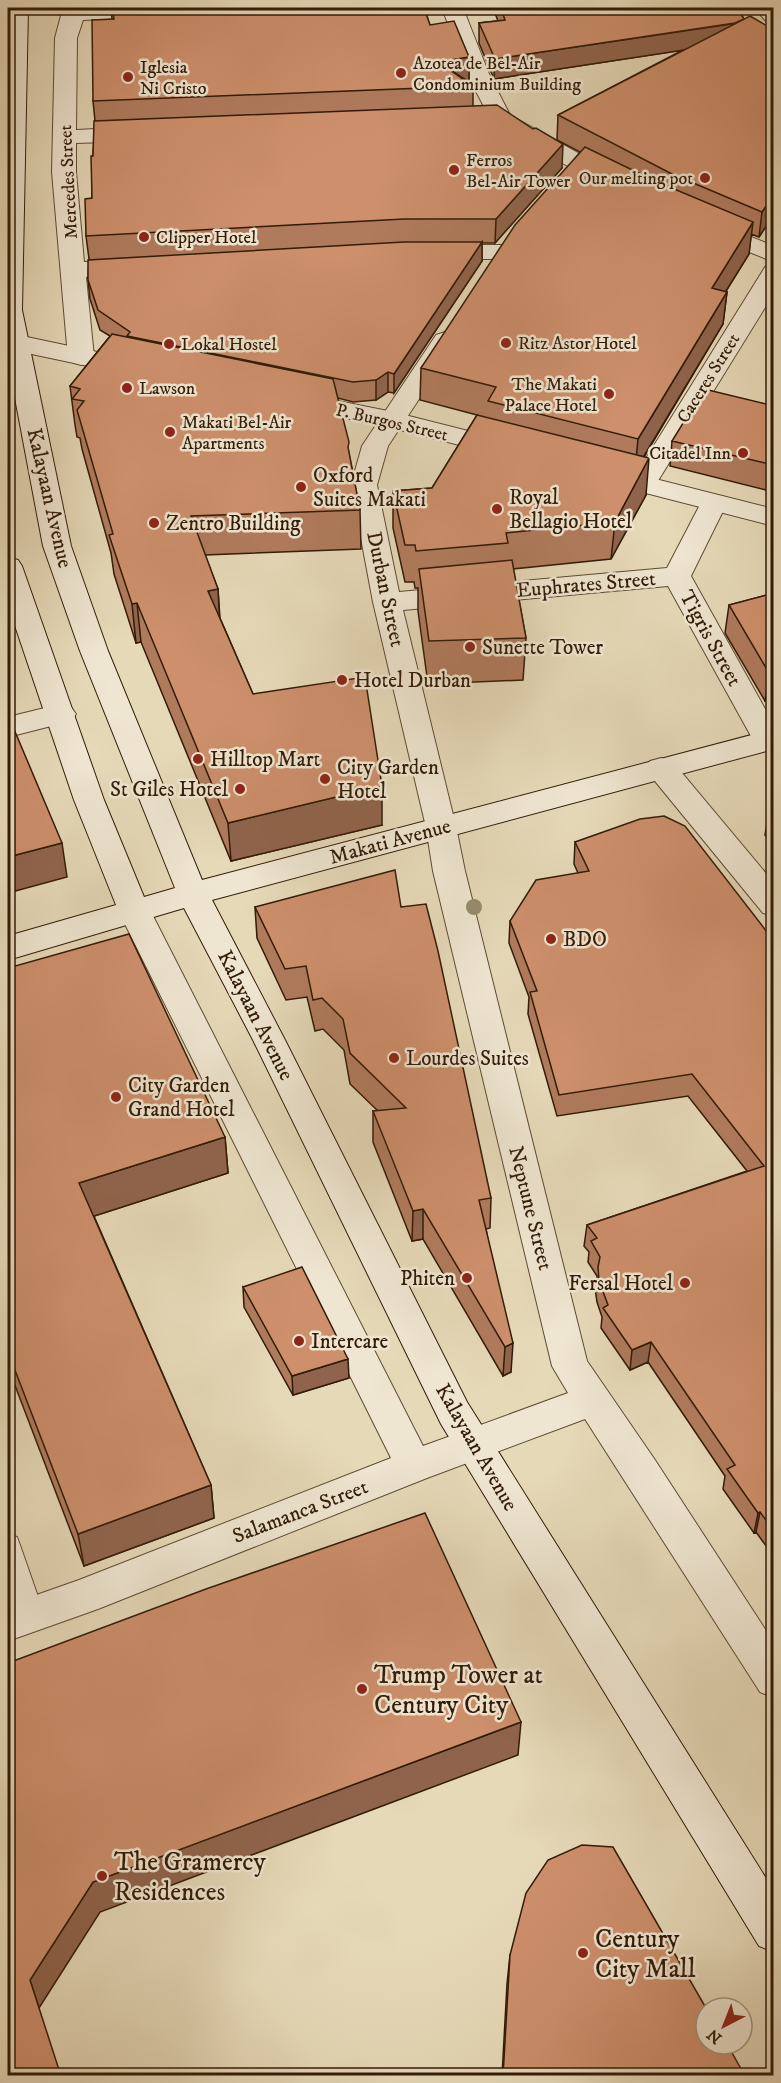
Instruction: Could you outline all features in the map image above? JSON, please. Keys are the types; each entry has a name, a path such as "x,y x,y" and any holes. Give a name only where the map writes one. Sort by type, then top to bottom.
{"street":[{"name":"Kalayaan Avenue","path":"17,8 10,310 13,342 57,546 94,651 175,855 193,894 269,1040 449,1403 774,1931"},
{"path":"74,11 205,8"},
{"path":"452,8 478,74 501,119 572,174 630,191"},
{"path":"764,8 774,16"},
{"name":"Mercedes Street","path":"74,11 66,38 64,172 81,357"},
{"path":"478,120 501,119"},
{"path":"65,137 159,133"},
{"path":"691,219 774,255"},
{"path":"415,252 504,253"},
{"path":"73,270 156,266"},
{"name":"Caceres Street","path":"643,484 774,272"},
{"name":"Durban Street","path":"441,827 387,602 364,484 375,446 458,321"},
{"path":"13,342 162,373"},
{"name":"P. Burgos Street","path":"277,397 393,420 529,455"},
{"path":"586,469 774,518"},
{"name":"Tigris Street","path":"714,503 677,576 770,739"},
{"path":"8,568 61,714 89,800 135,912 414,1466"},
{"name":"Euphrates Street","path":"387,602 677,576"},
{"path":"8,728 61,714"},
{"name":"Makati Avenue","path":"8,948 193,894 770,739"},
{"path":"661,768 774,904"},
{"name":"Neptune Street","path":"441,827 448,871 570,1366 642,1472 774,1679"},
{"name":"Salamanca Street","path":"19,1618 95,1592 414,1466 593,1400"}],"lane":[{"path":"8,1545 19,1618"}],"building":[{"path":"112,8 424,8 430,25 454,21 469,57 438,62 473,86 93,101 92,20 114,19"},
{"path":"501,8 737,8 744,19 735,23 495,59 479,23 505,20"},
{"path":"750,16 774,30 774,194 762,212 672,174 558,115"},
{"path":"497,105 533,129 536,128 563,144 496,219 404,219 86,236 85,199 92,198 91,156 93,156 94,121"},
{"path":"585,147 655,181 753,222 712,288 727,292 638,439 488,401 496,387 421,368 515,225"},
{"path":"404,242 482,242 394,374 388,372 376,380 353,382 127,336 130,332 98,310 88,280 88,260"},
{"path":"112,334 333,379 349,442 360,510 191,516 218,589 208,591 253,694 365,677 382,786 228,823 137,603 132,604 109,535 113,534 77,410 84,401 72,399 80,389 70,386"},
{"path":"704,389 774,406 774,465 672,441"},
{"path":"477,415 649,458 615,522 506,533 508,543 416,551 415,545 405,545 393,491 432,488"},
{"path":"512,560 526,638 429,641 419,569"},
{"path":"774,593 774,672 769,673 729,605"},
{"path":"8,715 62,843 8,857"},
{"path":"774,801 774,817 769,812"},
{"path":"664,816 685,826 774,941 774,1531 760,1512 758,1513 727,1469 735,1465 651,1342 632,1350 603,1308 608,1305 599,1281 600,1257 591,1241 597,1238 587,1225 764,1166 692,1074 559,1095 530,992 537,991 510,921 536,880 589,871 575,842 640,819"},
{"path":"395,870 401,907 426,904 438,951 491,1198 479,1200 513,1343 505,1347 423,1209 413,1211 373,1111 406,1108 350,1053 343,1019 322,998 313,1000 306,966 285,969 255,907"},
{"path":"129,934 225,1137 79,1183 211,1485 78,1534 8,1352 8,968"},
{"name":"Intercare","path":"302,1267 348,1359 292,1376 243,1287"},
{"path":"425,1513 521,1722 93,1882 30,1980 61,2076 8,2076 8,1663 206,1589"},
{"name":"Century City Mall","path":"582,1845 613,1847 699,1996 694,1996 694,2056 734,2056 745,2076 503,2076 510,1955 526,1893 548,1860"}],"place":[{"name":"Azotea de Bel-Air Condominium Building","path":"401,73"},
{"name":"Iglesia Ni Cristo","path":"128,77"},
{"name":"Ferros Bel-Air Tower","path":"454,170"},
{"name":"Our melting pot","path":"705,178"},
{"name":"Clipper Hotel","path":"144,237"},
{"name":"Ritz Astor Hotel","path":"506,343"},
{"name":"Lokal Hostel","path":"169,344"},
{"name":"Lawson","path":"127,388"},
{"name":"The Makati Palace Hotel","path":"609,394"},
{"name":"Makati Bel-Air Apartments","path":"170,432"},
{"name":"Citadel Inn","path":"743,453"},
{"name":"Oxford Suites Makati","path":"301,487"},
{"name":"Royal Bellagio Hotel","path":"497,509"},
{"name":"Zentro Building","path":"154,523"},
{"name":"Sunette Tower","path":"470,647"},
{"name":"Hotel Durban","path":"342,680"},
{"name":"Hilltop Mart","path":"198,759"},
{"name":"City Garden Hotel","path":"325,779"},
{"name":"St Giles Hotel","path":"240,789"},
{"name":"BDO","path":"551,939"},
{"name":"Lourdes Suites","path":"394,1058"},
{"name":"City Garden Grand Hotel","path":"116,1097"},
{"name":"Phiten","path":"467,1278"},
{"name":"Fersal Hotel","path":"685,1283"},
{"name":"Intercare","path":"299,1341"},
{"name":"Trump Tower at Century City","path":"362,1689"},
{"name":"The Gramercy Residences","path":"102,1876"},
{"name":"Century City Mall","path":"583,1953"}]}
